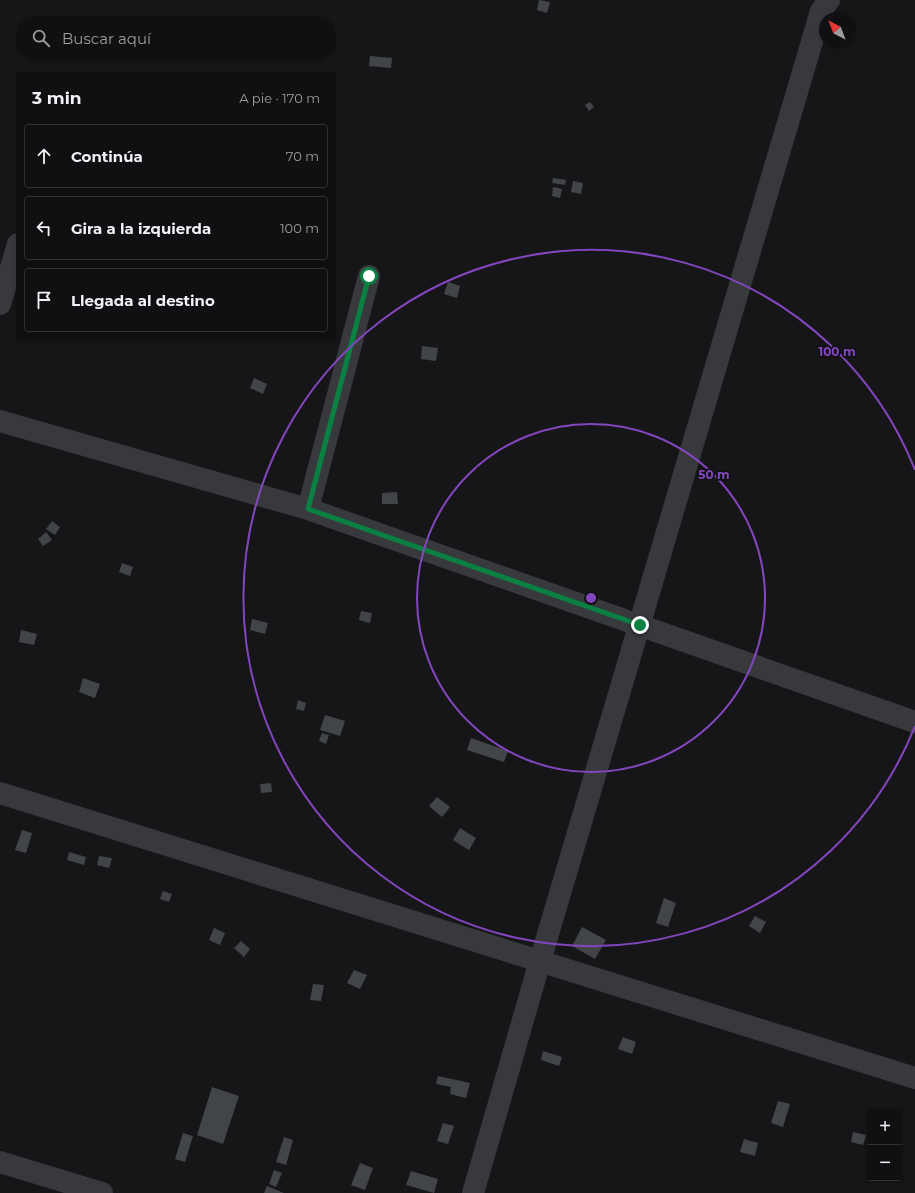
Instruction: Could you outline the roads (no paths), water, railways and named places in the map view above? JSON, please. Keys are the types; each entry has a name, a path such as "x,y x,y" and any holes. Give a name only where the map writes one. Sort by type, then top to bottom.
{"street":[{"path":"473,1193 540,961 821,11 829,0"},
{"path":"0,304 16,251"},
{"path":"308,509 369,276"},
{"path":"0,421 308,509 915,722"},
{"path":"0,793 915,1078"},
{"path":"0,1162 102,1193"}]}
